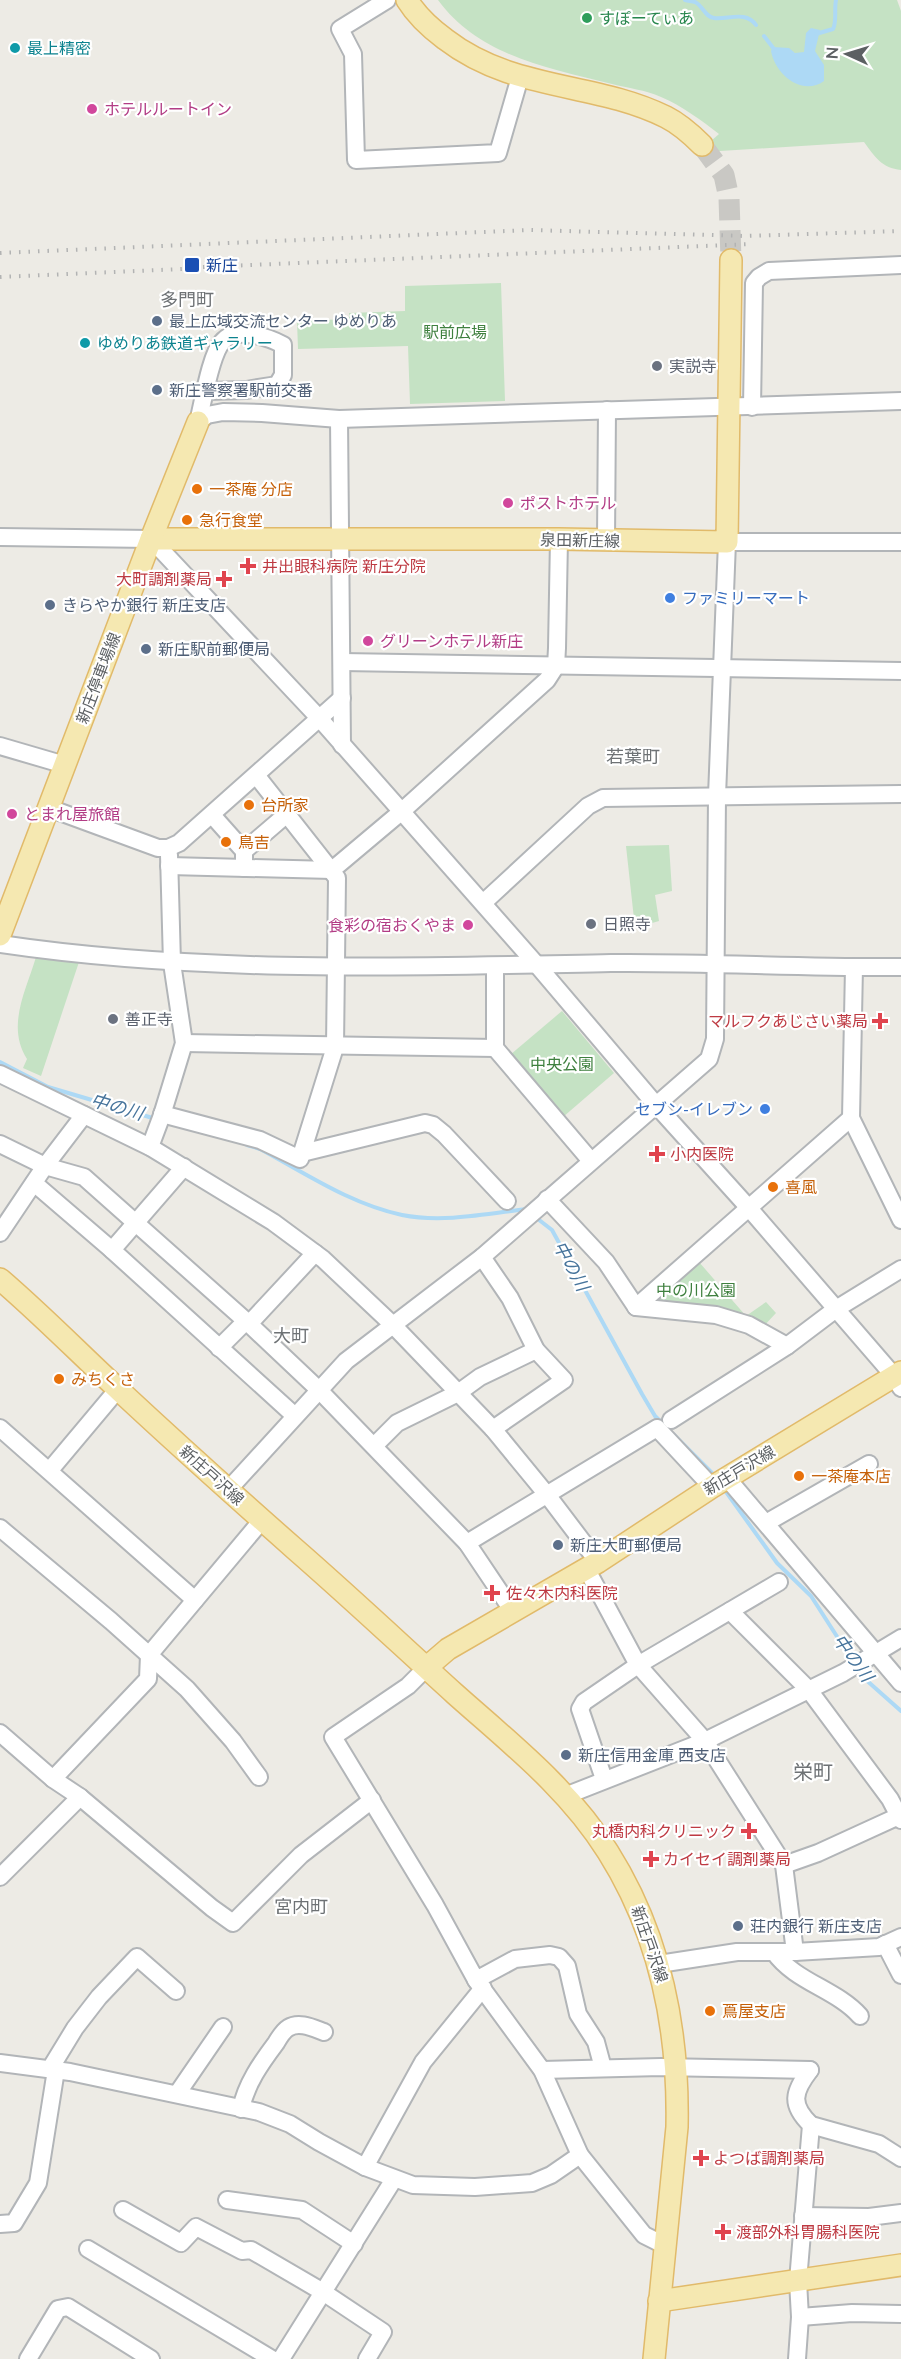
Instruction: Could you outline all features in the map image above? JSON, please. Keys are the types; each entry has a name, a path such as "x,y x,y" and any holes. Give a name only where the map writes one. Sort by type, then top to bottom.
{"main road":[{"path":"407,0 428,26 477,60 520,77 634,104 667,117 702,145"},
{"path":"727,542 731,260"},
{"name":"新庄停車場線","path":"0,935 198,422"},
{"name":"泉田新庄線","path":"151,539 559,539 727,542"},
{"name":"新庄戸沢線","path":"0,1279 228,1490 514,1746 565,1796 592,1829 621,1875 643,1919 659,1964 672,2020 676,2067 677,2127 654,2359"},
{"name":"新庄戸沢線","path":"427,1667 448,1649 592,1565 719,1482 899,1378"},
{"path":"659,2301 901,2265"}],"street":[{"path":"387,0 340,29 353,54 356,160 498,153 520,77"},
{"path":"752,407 754,283 759,277 769,271 901,265"},
{"path":"198,422 206,391 222,342 241,334 259,336 284,345 283,375 277,384 246,390 206,391"},
{"path":"198,422 207,414 223,412 339,419 901,401"},
{"path":"606,410 606,540"},
{"path":"339,419 342,745"},
{"path":"0,537 151,539 320,720 483,903 656,1105 899,1378"},
{"path":"169,866 244,859 332,870 401,812 547,680 556,666 559,539"},
{"path":"228,1490 346,1361 482,1257 710,1059 715,1039 717,796 727,542 901,542"},
{"path":"342,662 901,671"},
{"path":"49,808 158,848 168,848 179,843 212,815 342,698"},
{"path":"0,746 64,765"},
{"path":"161,1119 260,1140 300,1159 335,1047 337,878 256,775"},
{"path":"483,903 588,806 603,798 901,794"},
{"path":"244,859 288,814"},
{"path":"212,815 244,859"},
{"path":"150,1147 184,1043 172,963 168,848"},
{"path":"0,944 172,963 337,966 714,964 901,967"},
{"path":"495,966 495,1048 591,1161"},
{"path":"854,967 851,1118 901,1220"},
{"path":"184,1043 495,1048"},
{"path":"0,1074 150,1147 273,1222 315,1253 393,1325 493,1430 548,1496 592,1565 638,1665 705,1741 784,1865 795,1952"},
{"path":"0,1233 45,1166 84,1115"},
{"path":"636,1307 851,1118"},
{"path":"302,1153 425,1123 433,1125 444,1134 507,1202"},
{"path":"0,1144 45,1166 84,1177 248,1322 318,1389 467,1543 512,1610"},
{"path":"112,1250 184,1167"},
{"path":"34,1183 112,1250 295,1416"},
{"path":"536,1208 606,1262 636,1307"},
{"path":"219,1348 248,1322 315,1253"},
{"path":"482,1257 510,1298 536,1350 564,1380 493,1430"},
{"path":"671,1420 787,1346 836,1309 901,1269"},
{"path":"636,1307 716,1315 749,1325 787,1346"},
{"path":"374,1446 397,1423 458,1393 480,1377 536,1350"},
{"path":"50,1470 118,1389"},
{"path":"0,1428 195,1600"},
{"path":"467,1543 657,1428 766,1523 873,1655 901,1683"},
{"path":"766,1523 869,1464"},
{"path":"53,1779 148,1679 149,1654 262,1520"},
{"path":"0,1528 187,1689 233,1741 260,1777"},
{"path":"604,1779 580,1709 584,1702 638,1665 779,1582"},
{"path":"730,1611 809,1690 890,1798 901,1817 818,1853 784,1865"},
{"path":"565,1796 705,1741 843,1673 901,1638"},
{"path":"427,1667 408,1686 333,1737 480,1984 542,2070 580,2155 644,2235 664,2245"},
{"path":"0,1733 53,1779 80,1797 233,1923 301,1855 372,1800"},
{"path":"0,1877 80,1797"},
{"path":"659,1964 737,1952 795,1952 879,1947 901,1937"},
{"path":"885,1944 901,1975"},
{"path":"774,1952 784,1966 849,2004 860,2016"},
{"path":"365,2167 423,2062 480,1984 515,1959 550,1955 559,1957 567,1966 578,2014 596,2042 603,2068"},
{"path":"0,2224 3,2226 14,2223 38,2183 53,2069 75,2028 99,1997 137,1957 176,1991"},
{"path":"242,2109 244,2093 263,2059 288,2028 298,2025 309,2026 324,2032"},
{"path":"177,2094 223,2027"},
{"path":"0,2063 53,2069 259,2112 290,2124 365,2167 394,2180 426,2187 513,2186 532,2183 551,2175 580,2155"},
{"path":"542,2070 676,2067 810,2070 802,2081 795,2101 799,2114 811,2125 879,2144 901,2158"},
{"path":"797,2359 800,2317 798,2281 811,2125"},
{"path":"88,2249 281,2358 394,2180"},
{"path":"227,2200 302,2210 354,2244"},
{"path":"123,2210 181,2242 196,2227 242,2251 251,2250 323,2292 383,2332 367,2359"},
{"path":"803,2216 869,2217 901,2213"},
{"path":"28,2359 58,2308 68,2307 151,2359"},
{"path":"800,2317 852,2313 901,2314"}],"green space":[{"path":"438,0 897,0 901,11 901,170 884,164 864,142 704,152 703,148 719,134 676,105 649,93 564,72 516,57 473,34"},
{"name":"駅前広場","path":"501,283 505,401 410,404 408,346 298,349 297,321 349,319 349,313 405,311 405,286"},
{"path":"669,845 672,891 655,895 659,921 635,928 626,846"},
{"path":"36,957 80,959 41,1076 23,1068 27,1059 18,1034 20,1008"},
{"name":"中央公園","path":"562,1011 614,1073 563,1117 510,1055"},
{"name":"中の川公園","path":"699,1262 746,1316 766,1302 776,1313 762,1328 649,1301"}],"water":[{"path":"811,28 820,30 815,51 824,65 824,81 816,85 799,85 791,81 778,68 771,51 773,47 789,48 795,53 804,52 806,33"}],"waterway":[{"path":"685,0 695,2 711,17 742,17 752,20 756,25"},
{"path":"816,34 833,29 836,0"},
{"path":"764,36 774,49"},
{"name":"中の川","path":"0,1062 48,1087 156,1119"},
{"name":"中の川","path":"247,1145 260,1149 346,1196 402,1215 448,1218 526,1209 529,1211"},
{"name":"中の川","path":"534,1216 552,1230 642,1394 662,1423"},
{"name":"中の川","path":"673,1434 717,1478"},
{"name":"中の川","path":"724,1489 777,1563 811,1596 854,1663"},
{"name":"中の川","path":"858,1669 865,1679 901,1711"}],"tunnel":[{"path":"702,145 724,175 729,198 731,260"}],"railway":[{"path":"0,253 529,230 746,236 901,231"},
{"path":"203,267 751,244"},
{"path":"0,277 182,269"}],"place":[{"name":"すぽーてぃあ","path":"587,18"},
{"name":"最上精密","path":"15,48"},
{"name":"ホテルルートイン","path":"92,109"},
{"name":"新庄","path":"192,265"},
{"name":"最上広域交流センター ゆめりあ","path":"157,321"},
{"name":"ゆめりあ鉄道ギャラリー","path":"85,343"},
{"name":"実説寺","path":"657,366"},
{"name":"新庄警察署駅前交番","path":"157,390"},
{"name":"一茶庵 分店","path":"197,489"},
{"name":"ポストホテル","path":"508,503"},
{"name":"急行食堂","path":"187,520"},
{"name":"井出眼科病院 新庄分院","path":"248,566"},
{"name":"大町調剤薬局","path":"224,579"},
{"name":"ファミリーマート","path":"670,598"},
{"name":"きらやか銀行 新庄支店","path":"50,605"},
{"name":"グリーンホテル新庄","path":"368,641"},
{"name":"新庄駅前郵便局","path":"146,649"},
{"name":"台所家","path":"249,805"},
{"name":"とまれ屋旅館","path":"12,814"},
{"name":"鳥吉","path":"226,842"},
{"name":"日照寺","path":"591,924"},
{"name":"食彩の宿おくやま","path":"468,925"},
{"name":"善正寺","path":"113,1019"},
{"name":"マルフクあじさい薬局","path":"880,1021"},
{"name":"セブン-イレブン","path":"765,1109"},
{"name":"小内医院","path":"657,1154"},
{"name":"喜風","path":"773,1187"},
{"name":"みちくさ","path":"59,1379"},
{"name":"一茶庵本店","path":"799,1476"},
{"name":"新庄大町郵便局","path":"558,1545"},
{"name":"佐々木内科医院","path":"492,1593"},
{"name":"新庄信用金庫 西支店","path":"566,1755"},
{"name":"丸橋内科クリニック","path":"749,1831"},
{"name":"カイセイ調剤薬局","path":"651,1859"},
{"name":"荘内銀行 新庄支店","path":"738,1926"},
{"name":"蔦屋支店","path":"710,2011"},
{"name":"よつば調剤薬局","path":"701,2158"},
{"name":"渡部外科胃腸科医院","path":"723,2232"}],"district":[{"name":"多門町","path":"187,300"},
{"name":"若葉町","path":"633,757"},
{"name":"大町","path":"291,1336"},
{"name":"栄町","path":"813,1772"},
{"name":"宮内町","path":"301,1907"}]}
